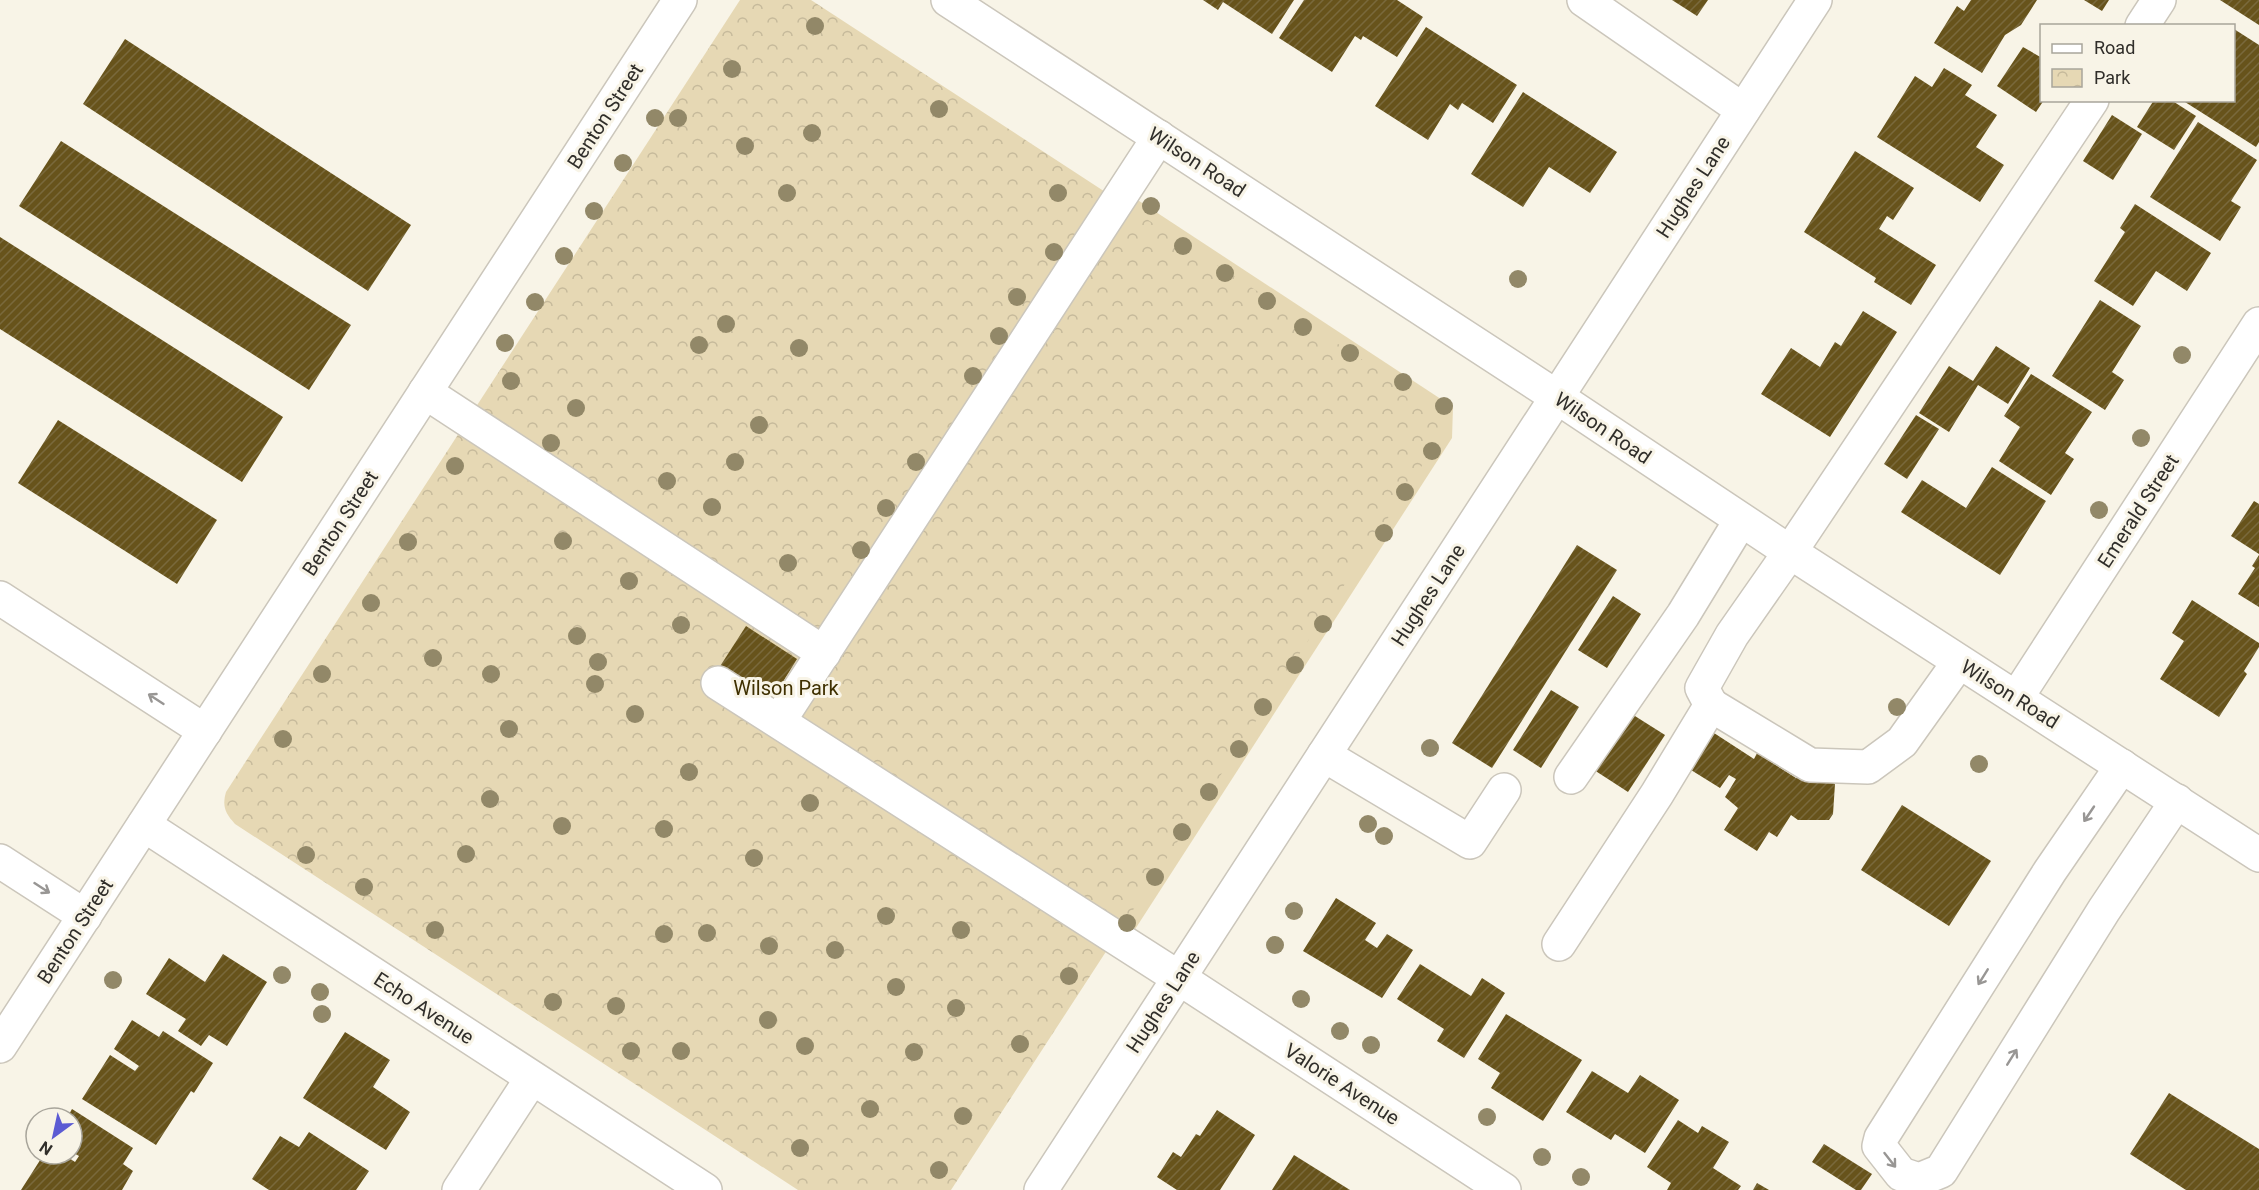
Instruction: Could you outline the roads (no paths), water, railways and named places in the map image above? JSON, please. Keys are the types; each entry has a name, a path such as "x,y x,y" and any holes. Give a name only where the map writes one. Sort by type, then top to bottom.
{"street":[{"name":"Benton Street","path":"0,1046 680,0"},
{"name":"Wilson Road","path":"948,0 1557,397 1790,552 2259,855"},
{"path":"1584,0 1743,110"},
{"name":"Hughes Lane","path":"1041,1190 1815,0"},
{"path":"2143,24 2159,0"},
{"path":"1959,662 1902,742 1868,767 1810,765 1711,705 1702,688 1732,635 2091,102"},
{"path":"779,721 1159,138"},
{"name":"Emerald Street","path":"2017,697 2259,324"},
{"path":"425,392 824,653"},
{"path":"1571,777 1683,615 1741,520"},
{"path":"0,598 205,731"},
{"name":"Valorie Avenue","path":"718,682 1504,1190"},
{"path":"1559,944 1657,794 1711,705"},
{"path":"1324,755 1470,842 1504,790"},
{"path":"2122,766 2050,872 1881,1138 1879,1146 1901,1174 1919,1180 1941,1171 2104,910 2177,801"},
{"name":"Echo Avenue","path":"144,825 705,1190"},
{"path":"0,861 85,916"},
{"path":"459,1190 532,1078"}],"park label":[{"name":"Wilson Park","path":"786,688"}]}
